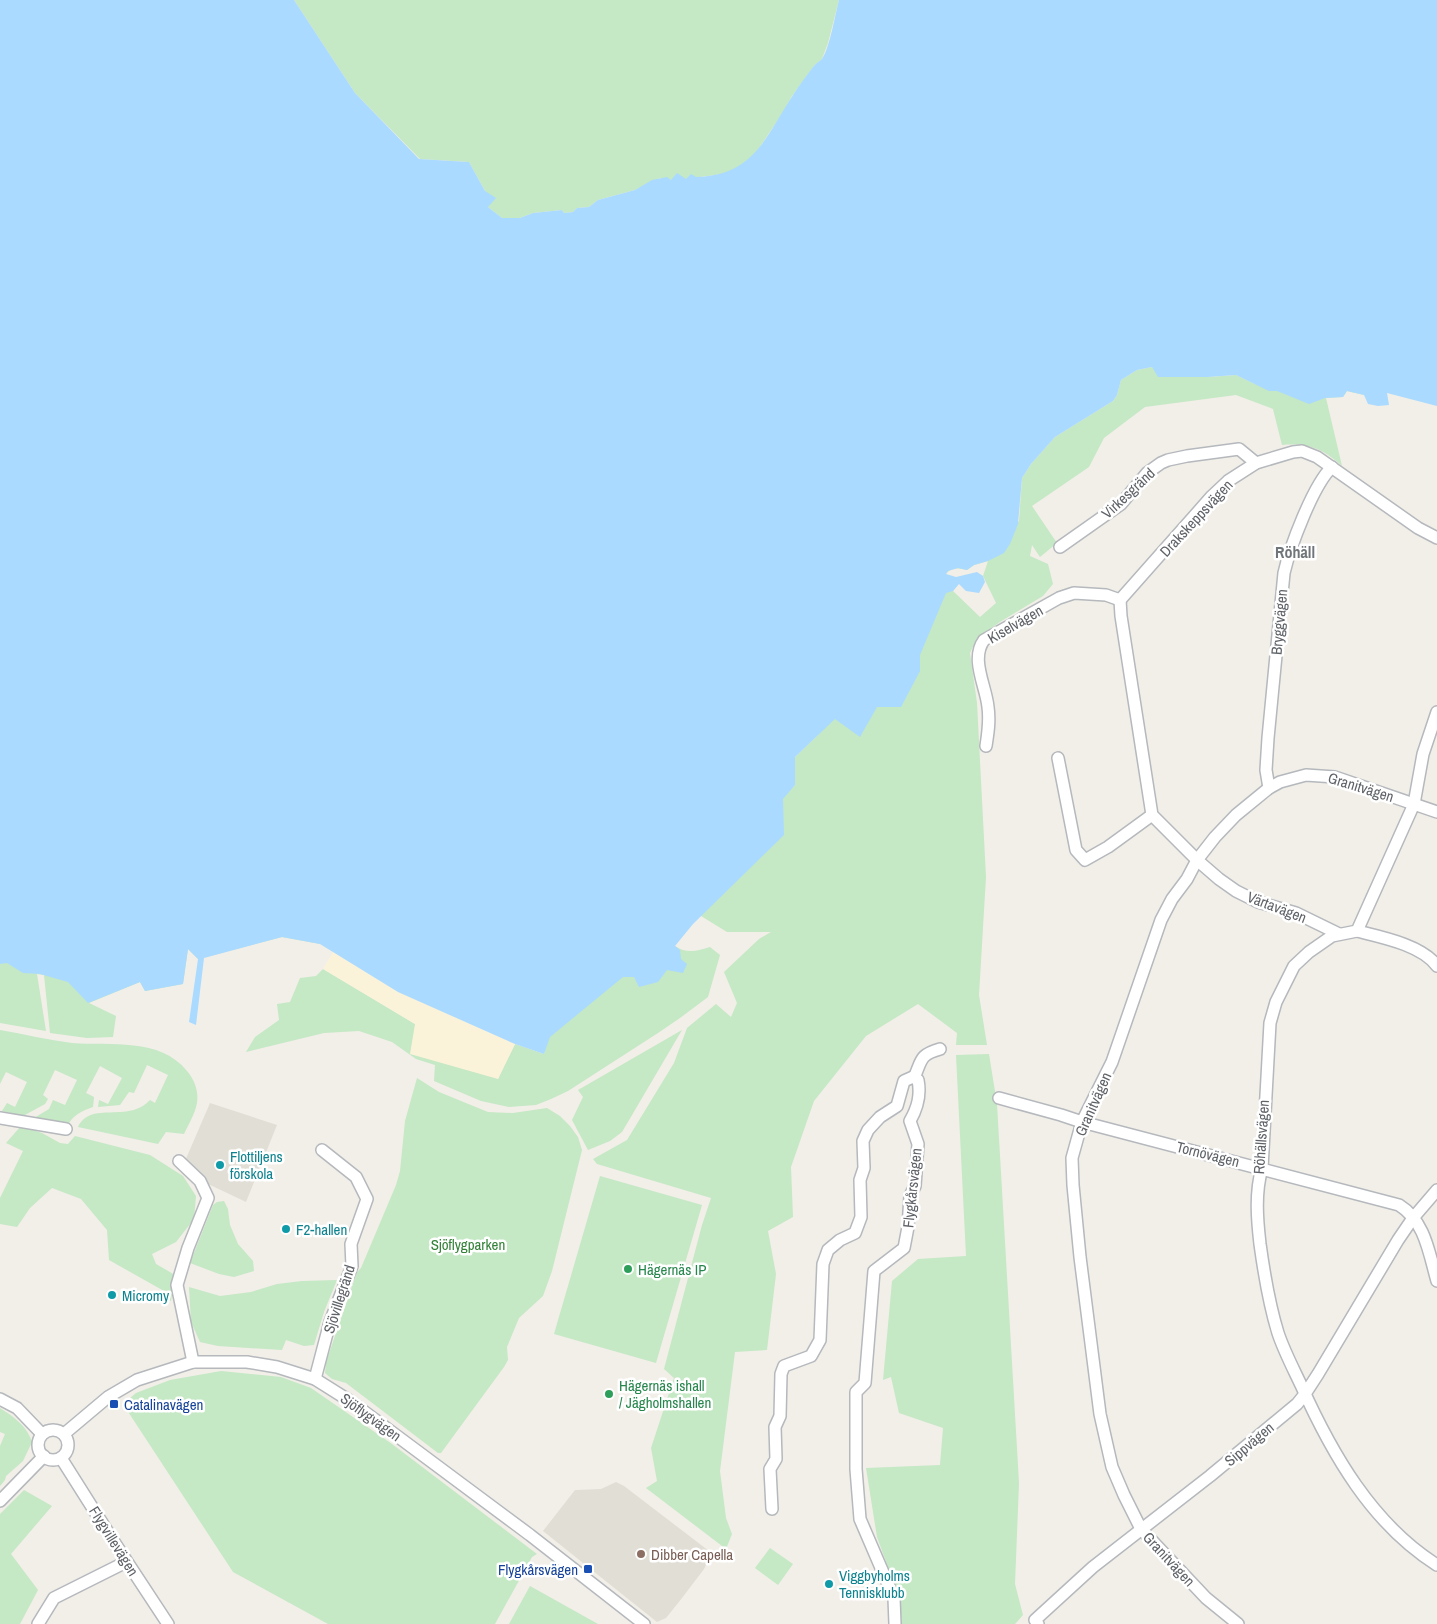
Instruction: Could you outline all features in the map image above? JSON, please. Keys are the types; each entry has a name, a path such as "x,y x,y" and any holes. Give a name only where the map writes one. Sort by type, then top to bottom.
{"street":[{"name":"Virkesgränd","path":"1060,547 1121,504 1147,473 1168,460 1239,449 1256,464"},
{"name":"Drakskeppsvägen","path":"1120,600 1212,496 1228,481 1256,464 1293,452 1302,451 1316,457 1418,528 1437,538"},
{"name":"Bryggvägen","path":"1269,788 1266,770 1267,754 1284,573 1288,553 1324,474 1332,467"},
{"name":"Kiselvägen","path":"986,746 989,727 988,706 979,660 979,647 984,640 1059,598 1074,593 1106,595 1120,600"},
{"path":"1058,758 1076,850 1085,860 1108,847 1152,815 1120,600"},
{"path":"1437,712 1423,754 1414,804 1357,931 1385,938 1414,949 1432,960 1437,966"},
{"name":"Granitvägen","path":"1238,1624 1206,1598 1141,1530 1112,1467 1094,1378 1080,1257 1072,1158 1082,1122 1112,1062 1161,920 1197,860 1236,815 1269,788 1306,775 1335,777 1354,782 1437,812"},
{"name":"Värtavägen","path":"1152,815 1197,860 1219,879 1242,894 1258,902 1296,913 1338,934"},
{"name":"Röhällsvägen","path":"1357,931 1338,934 1308,952 1294,966 1276,1002 1270,1023 1262,1168 1258,1181 1257,1214 1262,1255 1270,1302 1279,1334 1305,1394 1328,1440 1367,1501 1397,1534 1437,1565"},
{"path":"772,1509 770,1469 776,1459 775,1427 780,1416 780,1374 784,1366 811,1356 820,1340 823,1264 828,1250 840,1240 855,1232 861,1217 860,1180 864,1168 863,1141 874,1123 897,1106 904,1081 914,1078 920,1062 928,1052 940,1049"},
{"name":"Flygkårsvägen","path":"895,1624 894,1598 860,1519 856,1469 856,1392 865,1383 874,1271 904,1248 908,1227 910,1196 915,1186 918,1144 910,1121 917,1109 919,1098 918,1080 914,1078"},
{"name":"Tornövägen","path":"999,1098 1082,1122 1399,1205 1408,1210 1413,1218"},
{"path":"0,1119 66,1129"},
{"name":"Sjövillegränd","path":"315,1378 330,1322 352,1266 351,1244 367,1199 356,1176 322,1150"},
{"path":"179,1161 200,1181 208,1198 191,1239 177,1285 193,1362"},
{"name":"Sippvägen","path":"1035,1623 1093,1567 1228,1462 1291,1409 1305,1394 1398,1240 1413,1218 1437,1190"},
{"path":"1413,1218 1424,1236 1437,1281"},
{"name":"Sjöflygvägen","path":"64,1434 108,1397 137,1380 193,1362 211,1360 247,1362 277,1367 315,1378 350,1401 530,1535 644,1624"},
{"path":"0,1400 17,1408 42,1434"},
{"path":"56,1430 64,1434 68,1446 65,1454 61,1458 52,1460 44,1456 38,1443 42,1434 56,1430"},
{"path":"0,1501 44,1456"},
{"name":"Flygvillevägen","path":"61,1458 126,1562 168,1624"},
{"path":"38,1624 54,1598 126,1562"}],"shaded area":[{"path":"210,1103 277,1125 246,1202 206,1183 185,1161"},
{"name":"Dibber Capella","path":"616,1482 624,1486 709,1551 710,1557 704,1569 666,1618 657,1622 543,1531 575,1490 601,1489"}],"green space":[{"path":"294,0 839,0 822,59 814,66 792,96 755,154 736,169 722,174 686,179 671,180 660,178 635,190 598,200 589,207 577,208 573,212 564,213 562,210 533,213 520,218 502,218 488,207 485,191 469,162 420,159 355,93"},
{"path":"1152,367 1208,377 1236,375 1255,384 1322,378 1364,395 1347,391 1343,397 1326,398 1342,466 1328,455 1314,448 1300,445 1282,445 1273,409 1236,395 1145,407 1104,438 1089,467 1032,506 1057,543 1040,557 1032,545 1030,556 1048,564 1053,584 1043,596 977,638 970,653 977,703 986,877 979,995 987,1045 956,1045 957,1033 918,1004 866,1036 814,1101 791,1167 793,1217 768,1231 776,1274 767,1350 735,1352 720,1471 726,1518 732,1534 726,1549 646,1488 657,1481 651,1448 674,1378 664,1369 702,1225 711,1198 597,1164 593,1159 627,1140 674,1063 687,1028 716,1004 731,1017 737,1003 724,972 759,939 771,932 727,932 701,916 685,891 795,785 795,757 819,734 866,646 959,583 953,591 980,617 996,603 983,576 988,561 974,565 967,570 953,569 940,576 1019,521 1022,478 1031,464 1055,437 1113,401 1117,395 1121,380 1137,370"},
{"path":"216,879 333,952 320,944 282,937 198,959 188,949 183,984 145,991 140,982 89,1003 116,1016 113,1037 87,1038 50,1033 44,975 37,974 46,1031 0,1023 0,905"},
{"path":"675,946 688,951 697,951 710,947 720,955 708,997 658,1033 568,1091 536,1105 509,1107 481,1101 434,1081 435,1065 416,1059 392,1042 359,1031 324,1033 246,1052 255,1037 279,1020 277,1004 290,1002 300,978 316,976 323,969 415,1024 498,1079 515,1044 544,1054 553,1011"},
{"path":"0,1030 72,1043 134,1045 163,1053 176,1060 192,1078 197,1090 196,1107 184,1134 166,1132 158,1144 78,1127 84,1119 92,1115 131,1111 141,1107 150,1100 155,1103 168,1075 147,1065 134,1093 129,1092 120,1105 98,1107 99,1100 108,1104 122,1078 100,1066 86,1093 94,1097 93,1107 78,1114 68,1125 34,1118 49,1109 53,1100 65,1105 77,1080 55,1070 43,1095 48,1099 45,1104 23,1116 2,1111 7,1103 15,1107 27,1082 6,1072 0,1084"},
{"path":"682,1030 622,1132 610,1141 588,1150 572,1120 583,1097 578,1090"},
{"path":"989,1054 997,1104 1019,1483 1015,1584 1023,1615 1015,1624 902,1624 900,1600 877,1537 866,1468 940,1465 943,1428 899,1413 891,1377 883,1380 892,1281 918,1259 966,1256 956,1055"},
{"name":"Sjöflygparken","path":"417,1078 439,1092 488,1112 513,1113 547,1108 560,1116 570,1126 578,1137 582,1150 552,1271 543,1296 519,1318 507,1347 508,1360 504,1367 441,1453 438,1453 346,1383 332,1379 325,1373 326,1362 357,1272 361,1268 396,1185 400,1171 405,1121"},
{"path":"21,1126 42,1133 60,1143 68,1144 75,1136 150,1155 183,1176 196,1196 194,1219 176,1242 152,1254 156,1264 175,1275 171,1301 161,1299 164,1291 109,1260 107,1230 81,1199 52,1188 30,1208 17,1227 0,1224 0,1198 23,1151 6,1143"},
{"name":"Hägernäs IP","path":"600,1176 702,1205 656,1363 554,1334"},
{"path":"224,1201 228,1209 230,1225 238,1244 253,1261 254,1271 234,1277 219,1274 190,1263 213,1205"},
{"path":"337,1280 324,1312 314,1345 304,1346 286,1340 282,1350 218,1346 200,1342 191,1322 189,1287 220,1296 251,1292 277,1284"},
{"path":"221,1371 281,1377 311,1388 392,1444 537,1554 532,1557 495,1624 328,1624 233,1572 123,1404 136,1393 170,1380"},
{"path":"0,1408 15,1418 27,1431 32,1442 23,1461 6,1476 0,1486 0,1446 5,1434 0,1432"},
{"path":"24,1490 52,1506 11,1554 38,1590 20,1624 0,1624 0,1514"},
{"path":"770,1548 793,1564 778,1585 755,1568"},
{"path":"530,1586 598,1624 509,1624"}],"sand":[{"path":"333,952 398,992 515,1044 498,1079 410,1054 415,1024 323,969"}],"water":[{"path":"0,0 294,0 355,93 419,159 469,162 485,191 496,198 488,207 502,218 520,218 533,213 562,210 564,213 573,212 577,208 589,207 598,200 635,190 652,180 667,177 671,180 677,173 686,179 691,174 696,177 716,175 745,162 765,139 793,95 825,54 839,0 1437,0 1437,406 1387,393 1389,405 1378,406 1368,404 1364,395 1347,391 1343,397 1325,398 1309,404 1277,391 1269,391 1236,375 1158,377 1152,367 1137,370 1121,380 1117,395 1113,401 1055,437 1031,464 1022,478 1018,524 1004,553 974,565 967,570 958,568 948,571 946,574 956,577 977,572 983,576 985,582 979,593 966,591 959,584 953,591 946,593 920,655 920,671 901,707 877,707 860,737 835,719 795,757 795,785 783,799 784,835 693,924 675,946 680,950 681,959 687,964 683,973 667,970 658,982 639,987 634,977 623,977 550,1037 544,1054 515,1044 398,992 320,944 282,937 204,958 196,1025 189,1022 198,959 188,949 183,984 145,991 140,982 88,1003 68,982 40,974 23,973 7,963 0,964"}],"place":[{"name":"Flottiljens förskola","path":"220,1165"},
{"name":"F2-hallen","path":"286,1229"},
{"name":"Hägernäs IP","path":"628,1269"},
{"name":"Micromy","path":"112,1295"},
{"name":"Hägernäs ishall / Jägholmshallen","path":"609,1394"},
{"name":"Catalinavägen","path":"114,1404"},
{"name":"Dibber Capella","path":"641,1554"},
{"name":"Flygkårsvägen","path":"588,1569"},
{"name":"Viggbyholms Tennisklubb","path":"829,1584"}],"district":[{"name":"Röhäll","path":"1295,552"}]}
